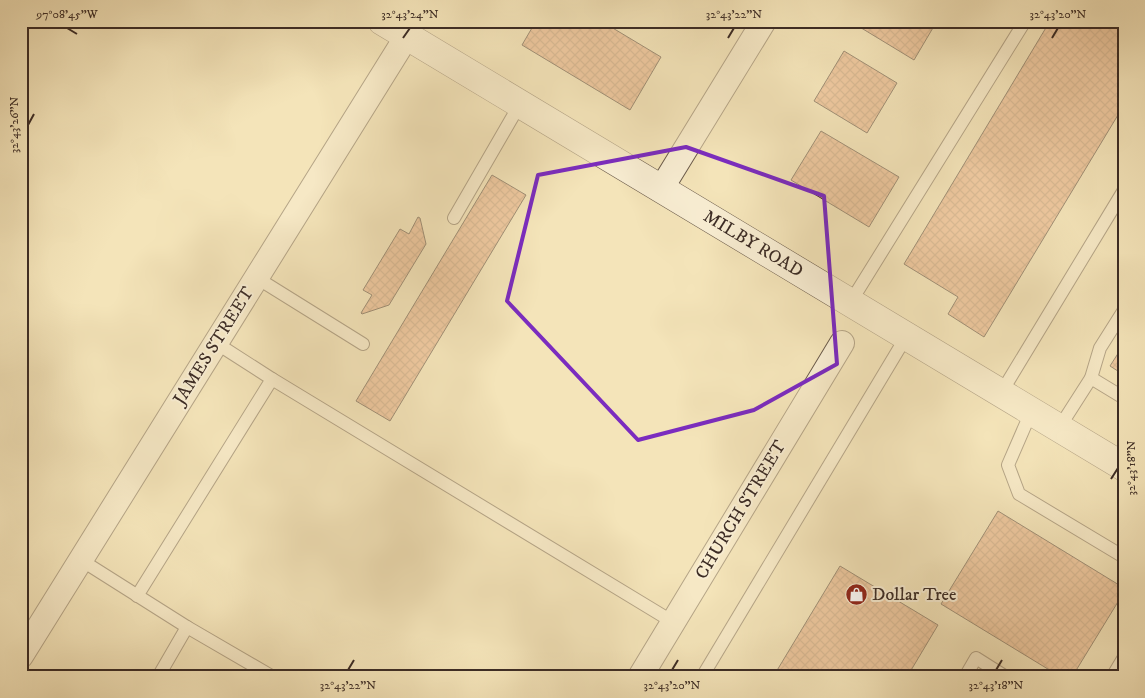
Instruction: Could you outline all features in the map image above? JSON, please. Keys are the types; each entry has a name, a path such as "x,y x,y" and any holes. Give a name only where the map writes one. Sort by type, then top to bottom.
{"street":[{"name":"MILBY ROAD","path":"382,21 1124,467"},
{"path":"661,189 764,21"},
{"name":"JAMES STREET","path":"21,656 407,36"},
{"name":"CHURCH STREET","path":"640,677 842,343"}],"lane":[{"path":"850,302 1024,21"},
{"path":"454,218 520,104"},
{"path":"1001,394 1124,190"},
{"path":"257,278 363,344"},
{"path":"1059,428 1092,378 1100,348 1124,310"},
{"path":"702,677 906,336"},
{"path":"216,343 272,379 673,622"},
{"path":"1092,378 1124,398"},
{"path":"137,596 272,379"},
{"path":"1032,412 1008,464 1019,494 1124,557"},
{"path":"81,560 187,627 273,677"},
{"path":"158,677 187,627"},
{"path":"1112,677 1124,656"},
{"path":"965,677 976,658 1006,677"}],"highlighted area":[{"path":"686,147 824,196 837,364 754,410 638,440 507,301 538,175"}],"building":[{"path":"536,21 601,21 661,57 630,110 522,45"},
{"path":"861,21 937,21 914,60 858,26"},
{"path":"1050,21 1124,21 1124,105 984,337 948,314 958,297 904,264"},
{"path":"844,51 897,83 867,133 814,101"},
{"path":"821,131 899,177 869,227 791,180"},
{"path":"492,175 526,195 390,421 356,401"},
{"path":"418,217 420,218 426,244 389,305 362,314 372,295 363,290 400,229 409,234"},
{"path":"1124,344 1124,375 1110,366"},
{"path":"998,511 1124,588 1124,592 1072,677 1061,677 941,604"},
{"name":"Dollar Tree","path":"840,566 938,625 907,677 773,677"}],"place":[{"name":"Dollar Tree","path":"856,595"}]}
